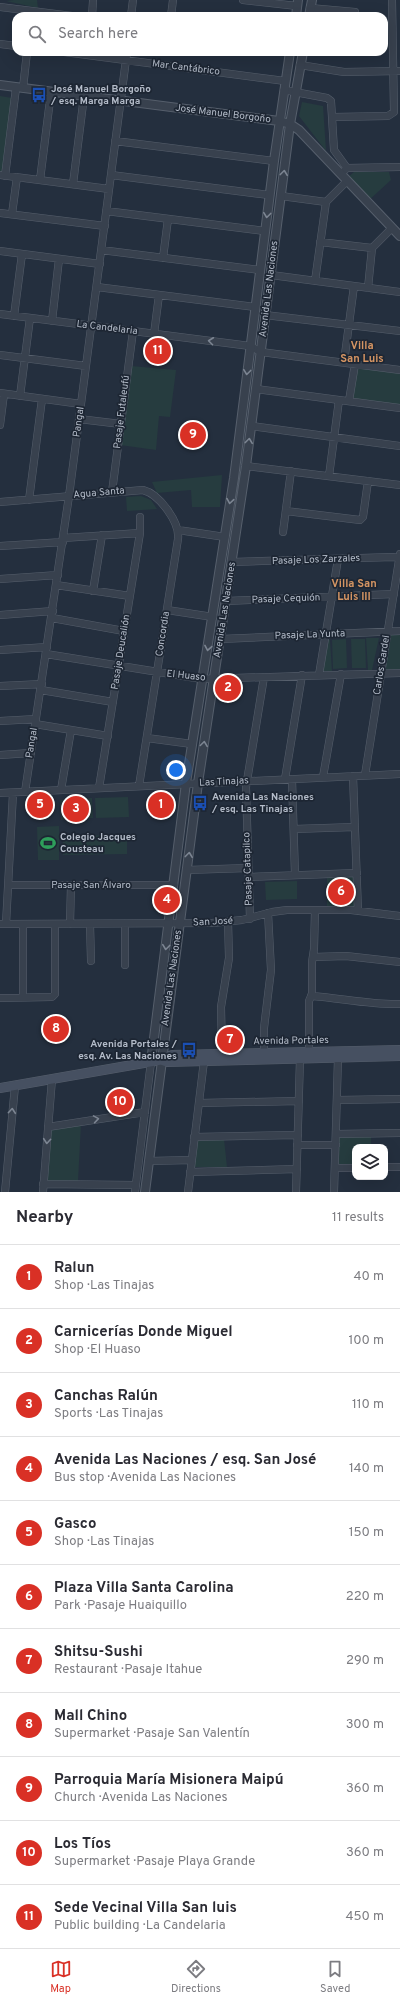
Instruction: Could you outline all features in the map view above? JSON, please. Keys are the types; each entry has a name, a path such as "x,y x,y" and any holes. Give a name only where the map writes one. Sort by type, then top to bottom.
{"main road":[{"name":"Avenida Portales","path":"0,1088 151,1062 161,1060 172,1055 400,1050"},
{"name":"Avenida Portales","path":"161,1060 167,1062 400,1056"}],"street":[{"path":"132,12 133,0"},
{"path":"172,12 173,0"},
{"path":"243,0 298,3"},
{"path":"333,117 388,116 393,114 395,109 397,71 392,0"},
{"path":"92,12 93,1"},
{"path":"0,6 43,12"},
{"path":"310,8 355,12"},
{"path":"0,44 12,46"},
{"path":"26,56 3,175 109,189"},
{"name":"Mar Cantábrico","path":"95,56 285,80"},
{"name":"Pangal","path":"25,792 63,540 126,56"},
{"name":"Avenida Las Naciones","path":"136,1185 186,783 225,537 279,121 289,56"},
{"name":"Avenida Las Naciones","path":"145,1192 198,783 246,466 290,124 302,56"},
{"path":"300,65 344,72 397,71"},
{"name":"José Manuel Borgoño","path":"0,86 279,121 290,124 299,130 400,236"},
{"path":"284,90 329,99 332,103 334,150 347,168"},
{"path":"40,180 51,92"},
{"path":"73,184 84,96"},
{"path":"115,141 274,161"},
{"path":"339,173 347,168 400,167"},
{"path":"111,175 270,195"},
{"path":"12,214 17,177"},
{"path":"315,281 326,202 347,181"},
{"path":"281,196 326,202"},
{"path":"106,212 265,231"},
{"path":"0,213 104,226"},
{"path":"164,258 168,219"},
{"path":"368,288 372,248 392,228"},
{"path":"320,242 372,248"},
{"path":"101,250 260,270"},
{"path":"0,251 100,264"},
{"path":"14,316 22,254"},
{"path":"52,321 59,259"},
{"path":"271,275 400,292"},
{"path":"344,362 354,286"},
{"path":"97,287 255,307"},
{"path":"154,334 159,295"},
{"name":"La Candelaria","path":"0,314 250,346 261,352"},
{"path":"266,315 400,331"},
{"path":"20,396 30,318"},
{"name":"Pasaje Futaleufú","path":"112,492 133,331"},
{"path":"261,352 400,370"},
{"path":"0,355 86,366"},
{"path":"349,401 355,364"},
{"path":"256,389 400,408"},
{"path":"0,425 2,394 81,404"},
{"path":"29,500 42,399"},
{"path":"329,476 339,400"},
{"path":"79,419 121,424"},
{"path":"251,426 400,446"},
{"path":"246,466 400,485"},
{"path":"283,532 291,471"},
{"path":"286,511 362,520 368,481"},
{"name":"Agua Santa","path":"0,502 139,490 153,494 161,502 178,530"},
{"name":"Pasaje Deucalión","path":"100,788 140,533 140,517"},
{"path":"178,530 225,537"},
{"name":"Concordia","path":"139,786 178,539 178,530"},
{"path":"0,546 102,535 140,533"},
{"path":"93,591 102,535"},
{"name":"Carlos Gardel","path":"365,775 400,554"},
{"name":"Pasaje Los Zarzales","path":"232,562 400,558"},
{"path":"319,675 338,559"},
{"path":"0,579 58,575"},
{"path":"56,585 130,596"},
{"name":"Pasaje Cequión","path":"226,601 394,594"},
{"path":"167,610 213,617"},
{"path":"0,614 52,615 124,631"},
{"name":"Pasaje La Yunta","path":"220,639 400,631"},
{"name":"El Huaso","path":"0,650 47,651 119,666 202,679 400,673"},
{"path":"323,777 341,674"},
{"path":"295,875 294,829 289,779 302,676"},
{"name":"Pasaje Catapilco","path":"250,918 246,781 264,677"},
{"path":"0,686 41,687 113,702"},
{"path":"0,721 36,721 71,730 108,736"},
{"path":"61,790 71,730"},
{"path":"147,738 192,744"},
{"path":"0,755 31,753"},
{"name":"Las Tinajas","path":"0,793 400,774"},
{"path":"353,776 358,911"},
{"path":"3,924 8,885 13,793"},
{"path":"294,829 355,827"},
{"path":"187,870 248,868"},
{"path":"249,877 357,873"},
{"name":"Pasaje San Álvaro","path":"8,885 174,885"},
{"path":"70,885 70,924"},
{"name":"San José","path":"3,924 126,924 228,921 250,918 282,910 358,911 400,916"},
{"path":"309,1052 309,1002 311,996 315,910"},
{"name":"Pasaje Catapilco","path":"264,1053 264,1028 271,970 268,913"},
{"path":"222,1054 221,1007 229,958 228,921"},
{"path":"23,924 23,997"},
{"path":"0,998 52,997 54,995 56,991 56,924"},
{"path":"90,924 91,961"},
{"path":"125,965 126,924"},
{"path":"313,957 346,956 400,962"},
{"path":"311,996 336,998 381,1005 400,1004"},
{"path":"334,1192 338,1058"},
{"path":"296,1192 300,1059"},
{"path":"188,1192 204,1061"},
{"path":"43,1192 52,1079"},
{"path":"6,1192 15,1086"},
{"path":"337,1100 400,1099"},
{"path":"199,1103 299,1101"},
{"path":"48,1127 145,1112"},
{"path":"336,1134 400,1133"},
{"path":"194,1137 298,1135"},
{"path":"297,1145 336,1145"},
{"path":"149,1161 192,1160"},
{"path":"388,1167 400,1167"},
{"path":"335,1168 352,1168"},
{"path":"190,1172 297,1169"},
{"path":"43,1184 80,1188 136,1185 146,1179"}],"green space":[{"path":"37,0 38,8 6,1"},
{"path":"0,96 12,98 3,172 0,172"},
{"path":"302,102 323,106 326,151 299,116"},
{"path":"354,172 389,172 391,180 368,201 347,178"},
{"path":"131,366 176,370 170,417 159,416 156,450 120,445"},
{"path":"357,367 400,372 400,406 352,399"},
{"path":"222,475 220,507 192,507 191,490 157,493 152,482"},
{"path":"141,496 151,500 157,509 127,511 126,497"},
{"path":"400,634 400,669 384,670 390,635"},
{"path":"366,638 379,638 372,670 368,670"},
{"path":"346,639 347,668 333,669 332,640"},
{"path":"351,639 365,639 366,668 352,668"},
{"path":"327,640 330,640 332,671 322,671"},
{"path":"128,797 129,817 96,818 95,798"},
{"path":"92,798 93,818 61,820 60,800"},
{"name":"Colegio Jacques Cousteau","path":"59,826 59,860 38,860 37,827"},
{"path":"127,835 127,854 63,855 63,836"},
{"path":"354,877 356,908 327,908 327,878"},
{"path":"297,881 297,899 266,900 265,882"},
{"path":"81,1124 78,1181 45,1181 50,1128"},
{"path":"337,1137 371,1137 371,1144 352,1144 352,1165 338,1165"},
{"path":"224,1139 227,1167 193,1167 196,1140"}],"place":[{"name":"José Manuel Borgoño / esq. Marga Marga","path":"39,95"},
{"name":"Sede Vecinal Villa San luis","path":"158,351"},
{"name":"Parroquia María Misionera Maipú","path":"193,435"},
{"name":"Carnicerías Donde Miguel","path":"228,688"},
{"name":"Avenida Las Naciones / esq. Las Tinajas","path":"200,803"},
{"name":"Gasco","path":"40,805"},
{"name":"Ralun","path":"161,805"},
{"name":"Canchas Ralún","path":"76,809"},
{"name":"Colegio Jacques Cousteau","path":"48,843"},
{"name":"Plaza Villa Santa Carolina","path":"341,892"},
{"name":"Avenida Las Naciones / esq. San José","path":"167,900"},
{"name":"Mall Chino","path":"56,1029"},
{"name":"Shitsu-Sushi","path":"230,1040"},
{"name":"Avenida Portales / esq. Av. Las Naciones","path":"189,1050"},
{"name":"Los Tíos","path":"120,1102"}],"district":[{"name":"Villa San Luis","path":"362,352"},
{"name":"Villa San Luis III","path":"354,590"}]}
